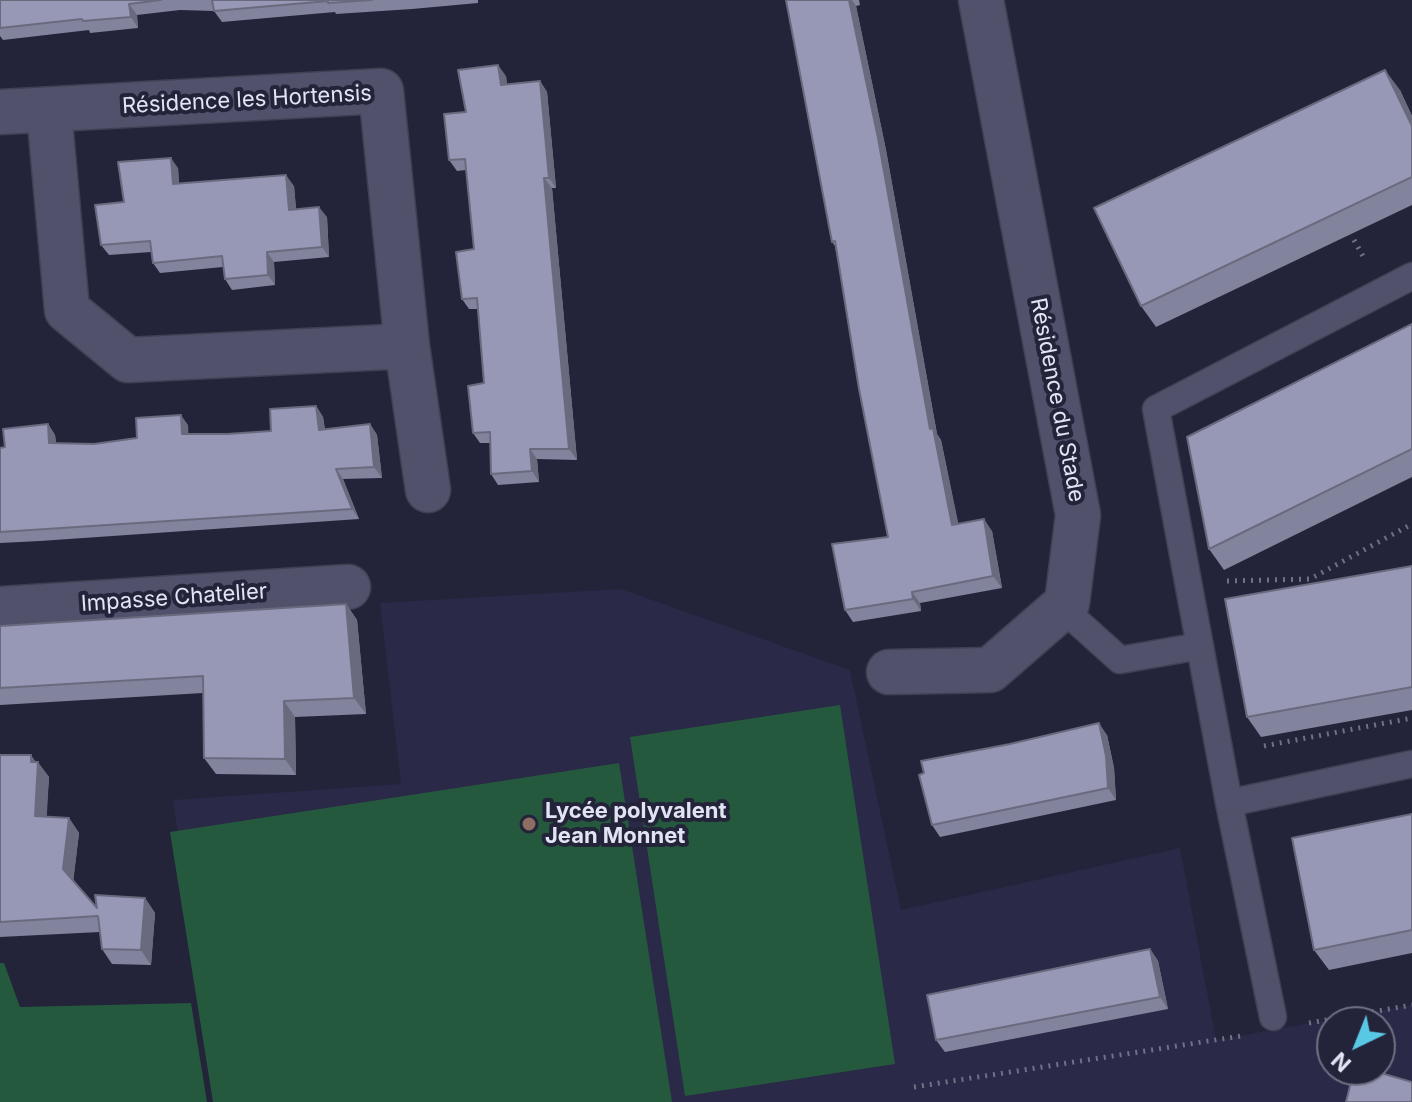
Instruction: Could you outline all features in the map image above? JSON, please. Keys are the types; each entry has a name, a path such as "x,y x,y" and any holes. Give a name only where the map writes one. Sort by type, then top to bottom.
{"street":[{"name":"Résidence du Stade","path":"981,0 1078,515 1067,603 1061,607"},
{"name":"Résidence les Hortensis","path":"0,112 381,91 407,346 428,490"},
{"path":"49,111 67,310 128,360 407,346"},
{"name":"Impasse Chatelier","path":"0,609 348,587"},
{"path":"889,672 990,670 1061,607"}],"lane":[{"path":"1273,1017 1229,803 1156,409 1412,276"},
{"path":"1061,607 1120,660 1200,646"},
{"path":"1229,803 1412,764"}],"path":[{"path":"1188,582 1310,579 1412,524"},
{"path":"1264,746 1412,718"},
{"path":"1307,1024 1412,1005"},
{"path":"914,1087 1246,1035"}],"shaded area":[{"name":"Lycée polyvalent Jean Monnet","path":"621,589 850,670 901,910 1180,848 1216,1040 1316,1022 1316,1086 1396,1086 1396,1008 1412,1005 1412,1102 215,1102 173,800 401,784 380,603"}],"green space":[{"path":"840,705 895,1064 685,1096 630,737"},
{"path":"619,763 672,1102 213,1102 170,832"},
{"path":"0,963 4,963 20,1007 191,1003 207,1102 0,1102"}],"building":[{"path":"0,0 161,0 129,4 131,17 0,28"},
{"path":"212,0 372,0 214,11"},
{"path":"786,0 849,0 878,138 930,429 933,428 952,525 984,519 993,576 912,592 913,599 845,610 832,544 888,537 859,389 835,241 832,242"},
{"path":"498,65 501,85 540,81 549,178 544,178 569,449 530,449 532,471 491,474 490,432 473,433 468,386 484,383 477,298 462,299 456,252 474,249 465,159 449,160 444,114 466,112 458,70"},
{"path":"1385,70 1412,126 1412,177 1141,306 1094,208"},
{"path":"171,158 173,184 286,175 289,210 319,207 322,247 267,252 268,275 225,279 222,256 153,263 150,241 101,245 95,205 124,202 118,162"},
{"path":"1412,324 1412,449 1209,549 1187,437"},
{"path":"316,406 319,430 370,424 374,467 336,469 352,509 0,532 0,448 5,447 3,429 48,424 49,443 94,444 137,438 136,418 181,415 182,434 271,431 270,409"},
{"path":"1412,566 1412,687 1247,717 1225,599"},
{"path":"346,604 354,698 284,701 285,759 204,758 203,676 0,688 0,626"},
{"path":"1099,723 1106,756 1108,788 932,825 919,775 924,773 921,761"},
{"path":"0,755 31,755 31,762 38,762 35,816 69,818 63,869 97,908 95,895 145,898 141,950 102,949 98,916 0,922"},
{"path":"1412,814 1412,930 1314,950 1292,838"},
{"path":"1150,949 1160,997 936,1040 927,995"},
{"path":"1396,1077 1412,1082 1412,1102 1346,1102 1350,1086 1396,1086"}],"place":[{"name":"Lycée polyvalent Jean Monnet","path":"529,824"}]}
